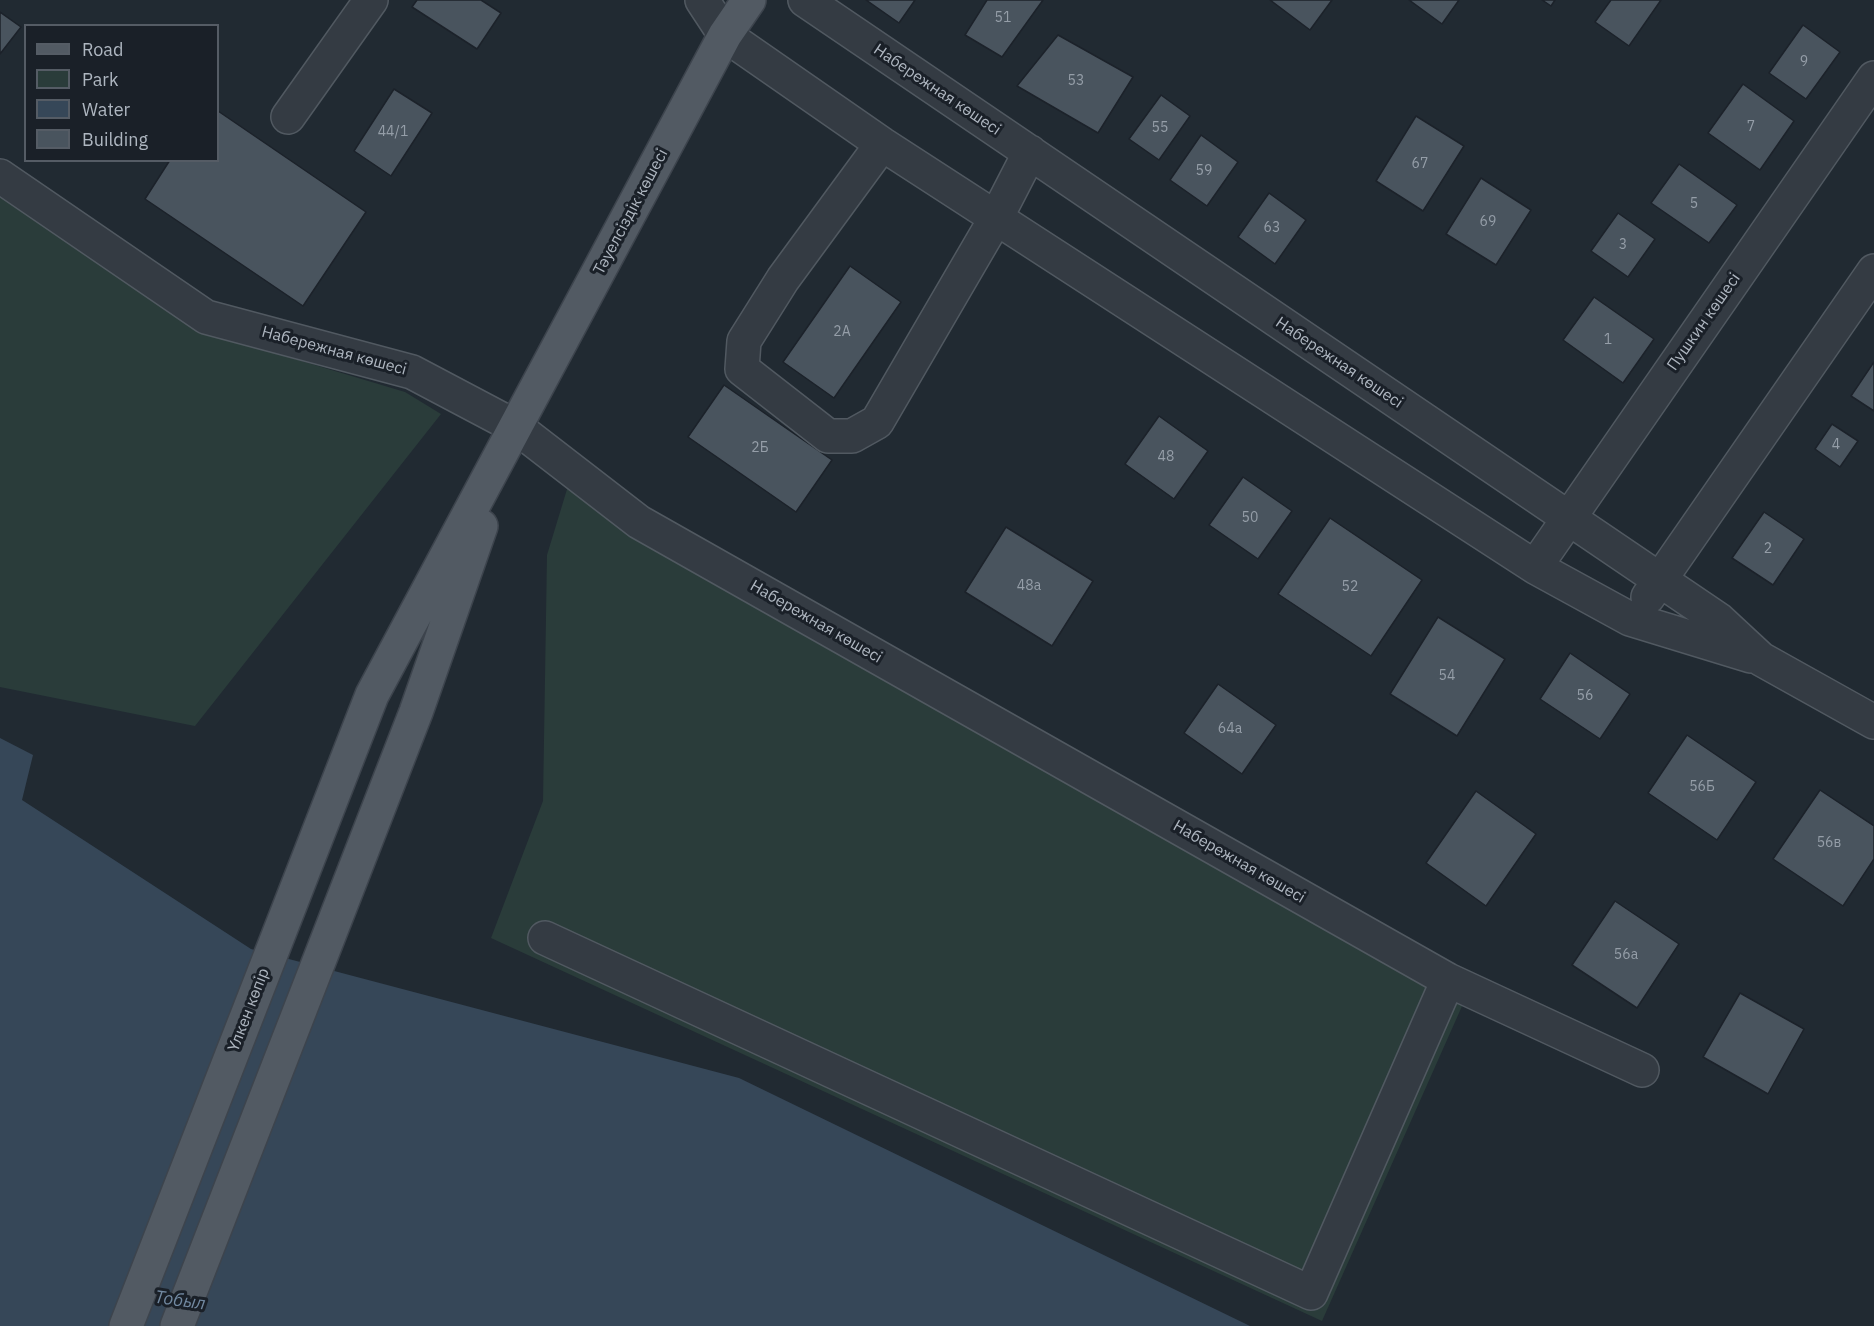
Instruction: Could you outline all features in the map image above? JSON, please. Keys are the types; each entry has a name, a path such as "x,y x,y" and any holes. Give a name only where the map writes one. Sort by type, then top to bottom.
{"main road":[{"name":"Тәуелсіздік көшесі","path":"516,427 725,35 749,0"},
{"name":"Үлкен көпір","path":"126,1326 372,694 516,427"},
{"path":"177,1326 416,712 516,427"}],"street":[{"path":"288,117 371,0"},
{"path":"702,0 725,35 882,144 1535,567 1630,619 1761,659"},
{"name":"Набережная көшесі","path":"805,0 1719,620 1761,659 1874,722"},
{"name":"Пушкин көшесі","path":"1535,567 1874,78"},
{"path":"882,144 783,279 744,340 742,369 828,436 852,436 877,422 996,218 1030,152"},
{"name":"Набережная көшесі","path":"0,176 206,318 412,372 516,427 639,522 1448,980 1642,1070"},
{"path":"1630,619 1661,581 1874,271"},
{"path":"545,938 1311,1293 1448,980"}],"green space":[{"path":"0,175 218,336 405,392 441,414 195,726 0,687"},
{"path":"568,486 1025,760 1463,1004 1322,1321 491,938 543,801 547,555"}],"water":[{"name":"Тобыл","path":"0,738 33,755 22,800 251,949 739,1078 1250,1326 0,1326"}],"building":[{"path":"417,0 481,0 501,13 477,49 412,7"},
{"path":"866,0 915,0 899,23"},
{"path":"987,0 1043,0 1002,57 965,35"},
{"path":"1270,0 1332,0 1310,30"},
{"path":"1409,0 1459,0 1442,24"},
{"path":"1542,0 1555,0 1551,6"},
{"path":"1611,0 1661,0 1629,46 1595,22"},
{"path":"0,12 21,27 0,54"},
{"path":"1803,25 1840,52 1806,99 1769,73"},
{"path":"1058,35 1133,77 1098,133 1017,86"},
{"path":"1743,84 1794,121 1760,170 1708,133"},
{"path":"394,89 432,113 391,176 354,151"},
{"path":"1161,95 1190,116 1159,160 1129,139"},
{"path":"219,112 366,212 303,306 145,199 169,162 219,162"},
{"path":"1416,116 1464,146 1423,211 1376,181"},
{"path":"1201,135 1238,162 1207,206 1170,180"},
{"path":"1679,164 1737,205 1709,243 1651,203"},
{"path":"1481,178 1531,210 1496,265 1446,234"},
{"path":"1269,193 1306,220 1275,264 1238,237"},
{"path":"1618,213 1655,239 1628,277 1591,251"},
{"path":"850,266 901,302 834,398 783,362"},
{"path":"1594,297 1654,339 1623,383 1563,340"},
{"path":"1874,362 1874,411 1851,396"},
{"path":"724,385 832,460 796,512 688,437"},
{"path":"1159,416 1208,451 1174,499 1125,464"},
{"path":"1832,424 1858,441 1840,467 1815,449"},
{"path":"1243,477 1292,511 1258,559 1209,525"},
{"path":"1764,512 1804,539 1773,585 1732,558"},
{"path":"1330,518 1422,580 1371,656 1278,594"},
{"path":"1006,527 1093,581 1052,646 965,592"},
{"path":"1438,617 1505,659 1457,736 1390,694"},
{"path":"1570,653 1630,694 1600,739 1540,699"},
{"path":"1218,684 1276,725 1242,774 1184,733"},
{"path":"1687,735 1756,782 1717,840 1648,793"},
{"path":"1820,790 1874,826 1874,859 1843,906 1773,859"},
{"path":"1476,791 1536,834 1486,906 1426,863"},
{"path":"1615,901 1679,944 1637,1008 1572,965"},
{"path":"1740,993 1804,1029 1768,1094 1703,1057"}]}
